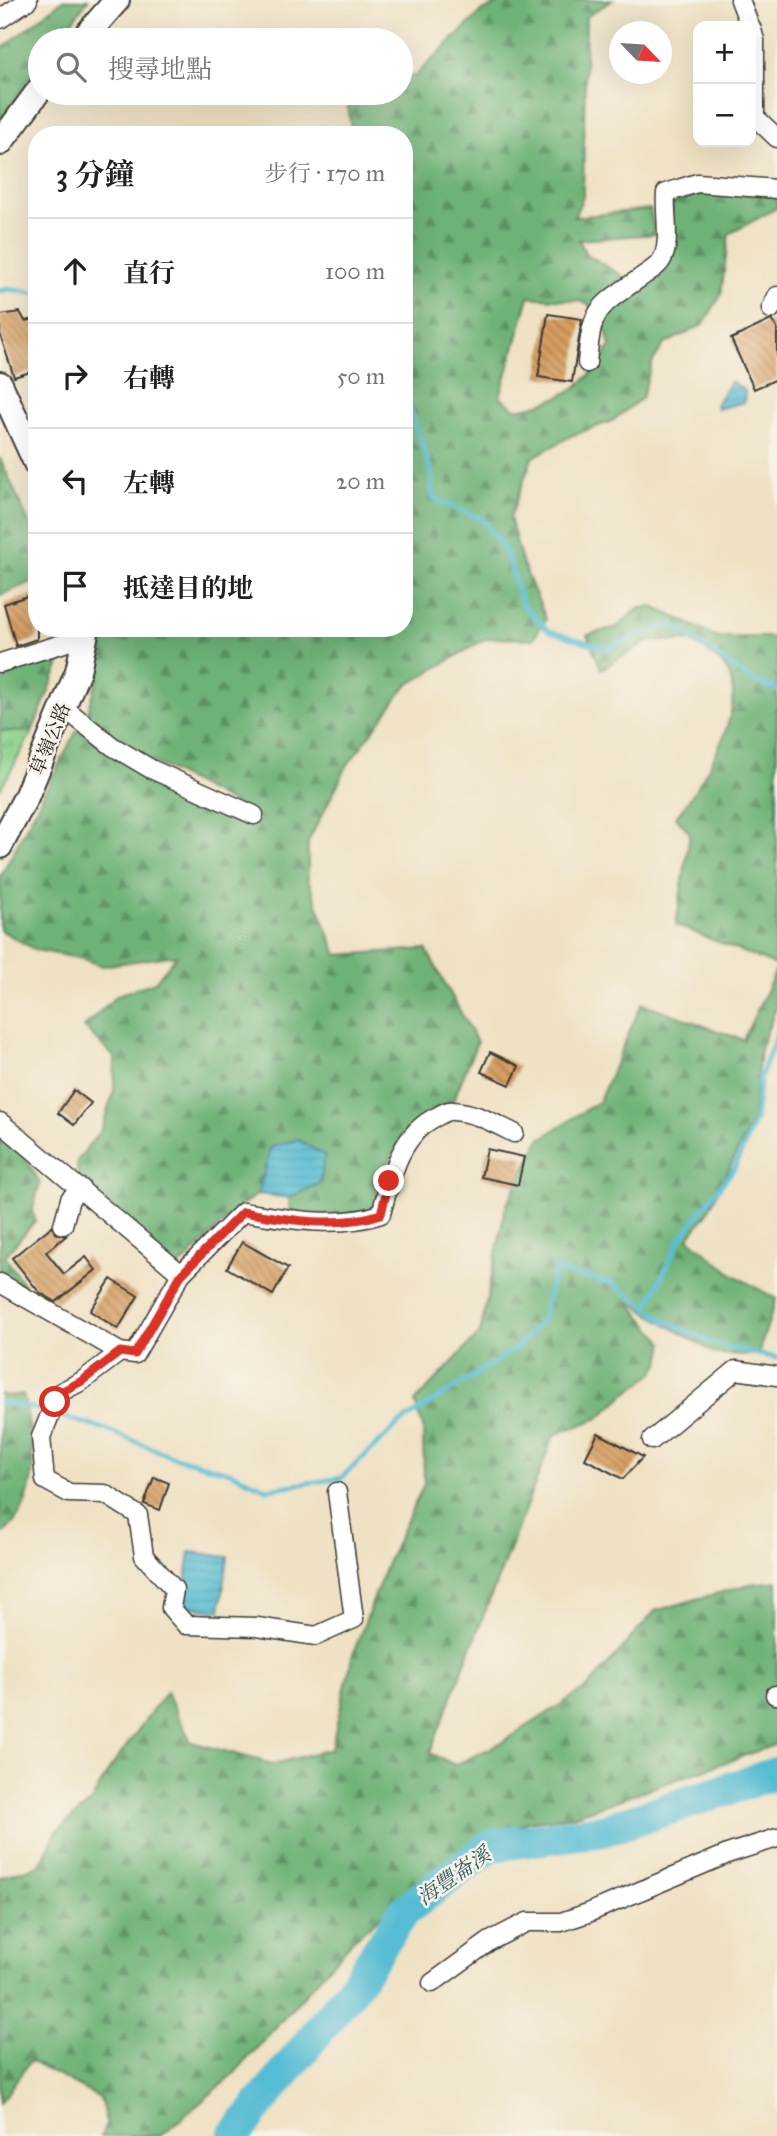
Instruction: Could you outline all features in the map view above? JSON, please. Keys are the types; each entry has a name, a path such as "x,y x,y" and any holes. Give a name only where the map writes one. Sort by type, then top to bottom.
{"main road":[{"path":"92,28 117,0"},
{"path":"0,143 28,105"},
{"path":"0,384 28,445"},
{"name":"草嶺公路","path":"0,846 26,797 78,671 86,637"}],"street":[{"path":"0,19 28,0"},
{"path":"740,0 749,21"},
{"path":"755,84 755,117 777,138"},
{"path":"587,363 590,324 604,303 660,263 668,244 664,215 666,193 697,183 777,189"},
{"path":"0,663 73,637"},
{"path":"63,707 112,746 151,769 254,815"},
{"path":"0,1283 120,1352 135,1354 181,1275 243,1212 324,1221 364,1220 381,1214 389,1181 408,1138 431,1119 450,1110 474,1115 514,1133"},
{"path":"0,1122 181,1275"},
{"path":"63,1225 70,1199 81,1188"},
{"path":"120,1352 82,1381 59,1393 41,1437 45,1480 69,1493 105,1494 138,1515 144,1556 174,1589 171,1608 186,1625 257,1626 316,1636 354,1619 337,1492"},
{"path":"652,1440 736,1370 777,1376"},
{"path":"432,1983 490,1941 527,1923 561,1922 588,1913 730,1853 777,1838"}],"green space":[{"path":"63,0 88,0 67,28 28,28 28,81 0,120 0,50"},
{"path":"505,0 613,0 586,17 583,197 574,217 650,209 655,234 579,240 586,254 624,277 592,307 581,301 529,297 500,397 516,409 559,397 583,381 602,360 610,346 603,320 617,302 653,279 673,203 698,195 737,193 777,196 777,208 729,234 721,295 703,325 664,344 652,363 642,398 612,421 573,435 532,458 510,518 522,562 546,619 533,639 487,638 406,686 347,766 308,842 308,880 337,955 426,949 477,1042 454,1099 405,1131 382,1175 377,1206 354,1215 290,1213 289,1198 320,1183 271,1147 258,1194 240,1206 178,1268 78,1189 77,1161 102,1128 114,1090 115,1058 84,1027 117,995 155,982 177,955 102,966 83,959 36,950 0,930 0,877 77,730 148,776 254,824 261,818 129,749 86,718 98,677 104,637 413,637 413,126 351,126 348,105 413,105 413,76 481,12"},
{"path":"0,458 28,521 28,584 0,595"},
{"path":"651,606 718,637 777,637 777,966 676,925 690,833 676,817 698,786 720,744 733,701 732,682 721,662 690,640 648,642 601,669 587,635 617,627 638,609"},
{"path":"63,656 32,732 0,731 0,672 18,665"},
{"path":"0,731 32,732 0,790"},
{"path":"777,968 777,1006 760,1049 753,1120 707,1214 688,1238 731,1273 776,1299 758,1355 716,1354 628,1301 664,1343 660,1363 653,1374 625,1394 599,1418 554,1435 430,1753 455,1765 503,1742 589,1686 655,1611 750,1584 777,1581 777,1744 573,1816 527,1822 439,1865 353,1940 233,2075 160,2136 101,2136 107,2125 100,2098 30,2061 0,2103 0,1877 40,1865 57,1831 90,1803 109,1770 166,1692 191,1742 273,1764 331,1749 352,1657 387,1563 424,1484 423,1428 415,1402 480,1333 506,1206 539,1140 599,1101 642,1003 743,1040"},
{"path":"0,1130 17,1144 40,1183 32,1212 36,1220 5,1256 25,1287 0,1272"},
{"path":"0,1394 23,1394 30,1432 32,1471 24,1506 14,1522 0,1536"}],"water":[{"path":"731,381 745,391 744,402 717,409 716,404"},
{"path":"297,1139 325,1156 320,1183 289,1198 258,1194 271,1147"},
{"path":"190,1552 228,1557 220,1611 182,1606"}],"building":[{"path":"20,312 25,321 28,320 28,373 14,377 0,334 0,315"},
{"path":"548,314 582,319 572,382 538,377"},
{"path":"771,320 777,328 777,379 754,389 731,339"},
{"path":"28,596 28,637 37,639 16,646 4,604"},
{"path":"490,1052 519,1066 510,1085 481,1072"},
{"path":"74,1090 91,1103 74,1125 58,1113"},
{"path":"487,1149 524,1157 518,1185 481,1177"},
{"path":"52,1226 55,1233 66,1236 46,1252 64,1274 86,1257 96,1270 56,1302 39,1292 12,1258"},
{"path":"242,1242 288,1268 273,1295 227,1268"},
{"path":"111,1279 138,1296 118,1329 90,1311"},
{"path":"598,1433 643,1457 623,1479 585,1459"},
{"path":"154,1477 169,1483 160,1510 144,1504"}],"waterway":[{"path":"0,291 9,289 28,292"},
{"path":"413,419 431,471 433,498 482,519 506,551 522,604 549,631 605,648 671,624 750,679 777,690"},
{"path":"647,1308 680,1239 735,1167 755,1120 760,1078 777,1034"},
{"path":"0,1403 33,1408 104,1429 174,1457 230,1472 267,1489 341,1478 400,1423 515,1349 541,1322 555,1270 614,1284 665,1321 720,1346 777,1358"},
{"name":"海豐崙溪","path":"234,2136 351,1990 404,1911 491,1846 604,1830 777,1773"}],"route":[{"path":"55,1402 59,1393 82,1381 120,1352 135,1354 152,1329 181,1275 243,1212 290,1220 364,1220 381,1214 389,1181"}]}
